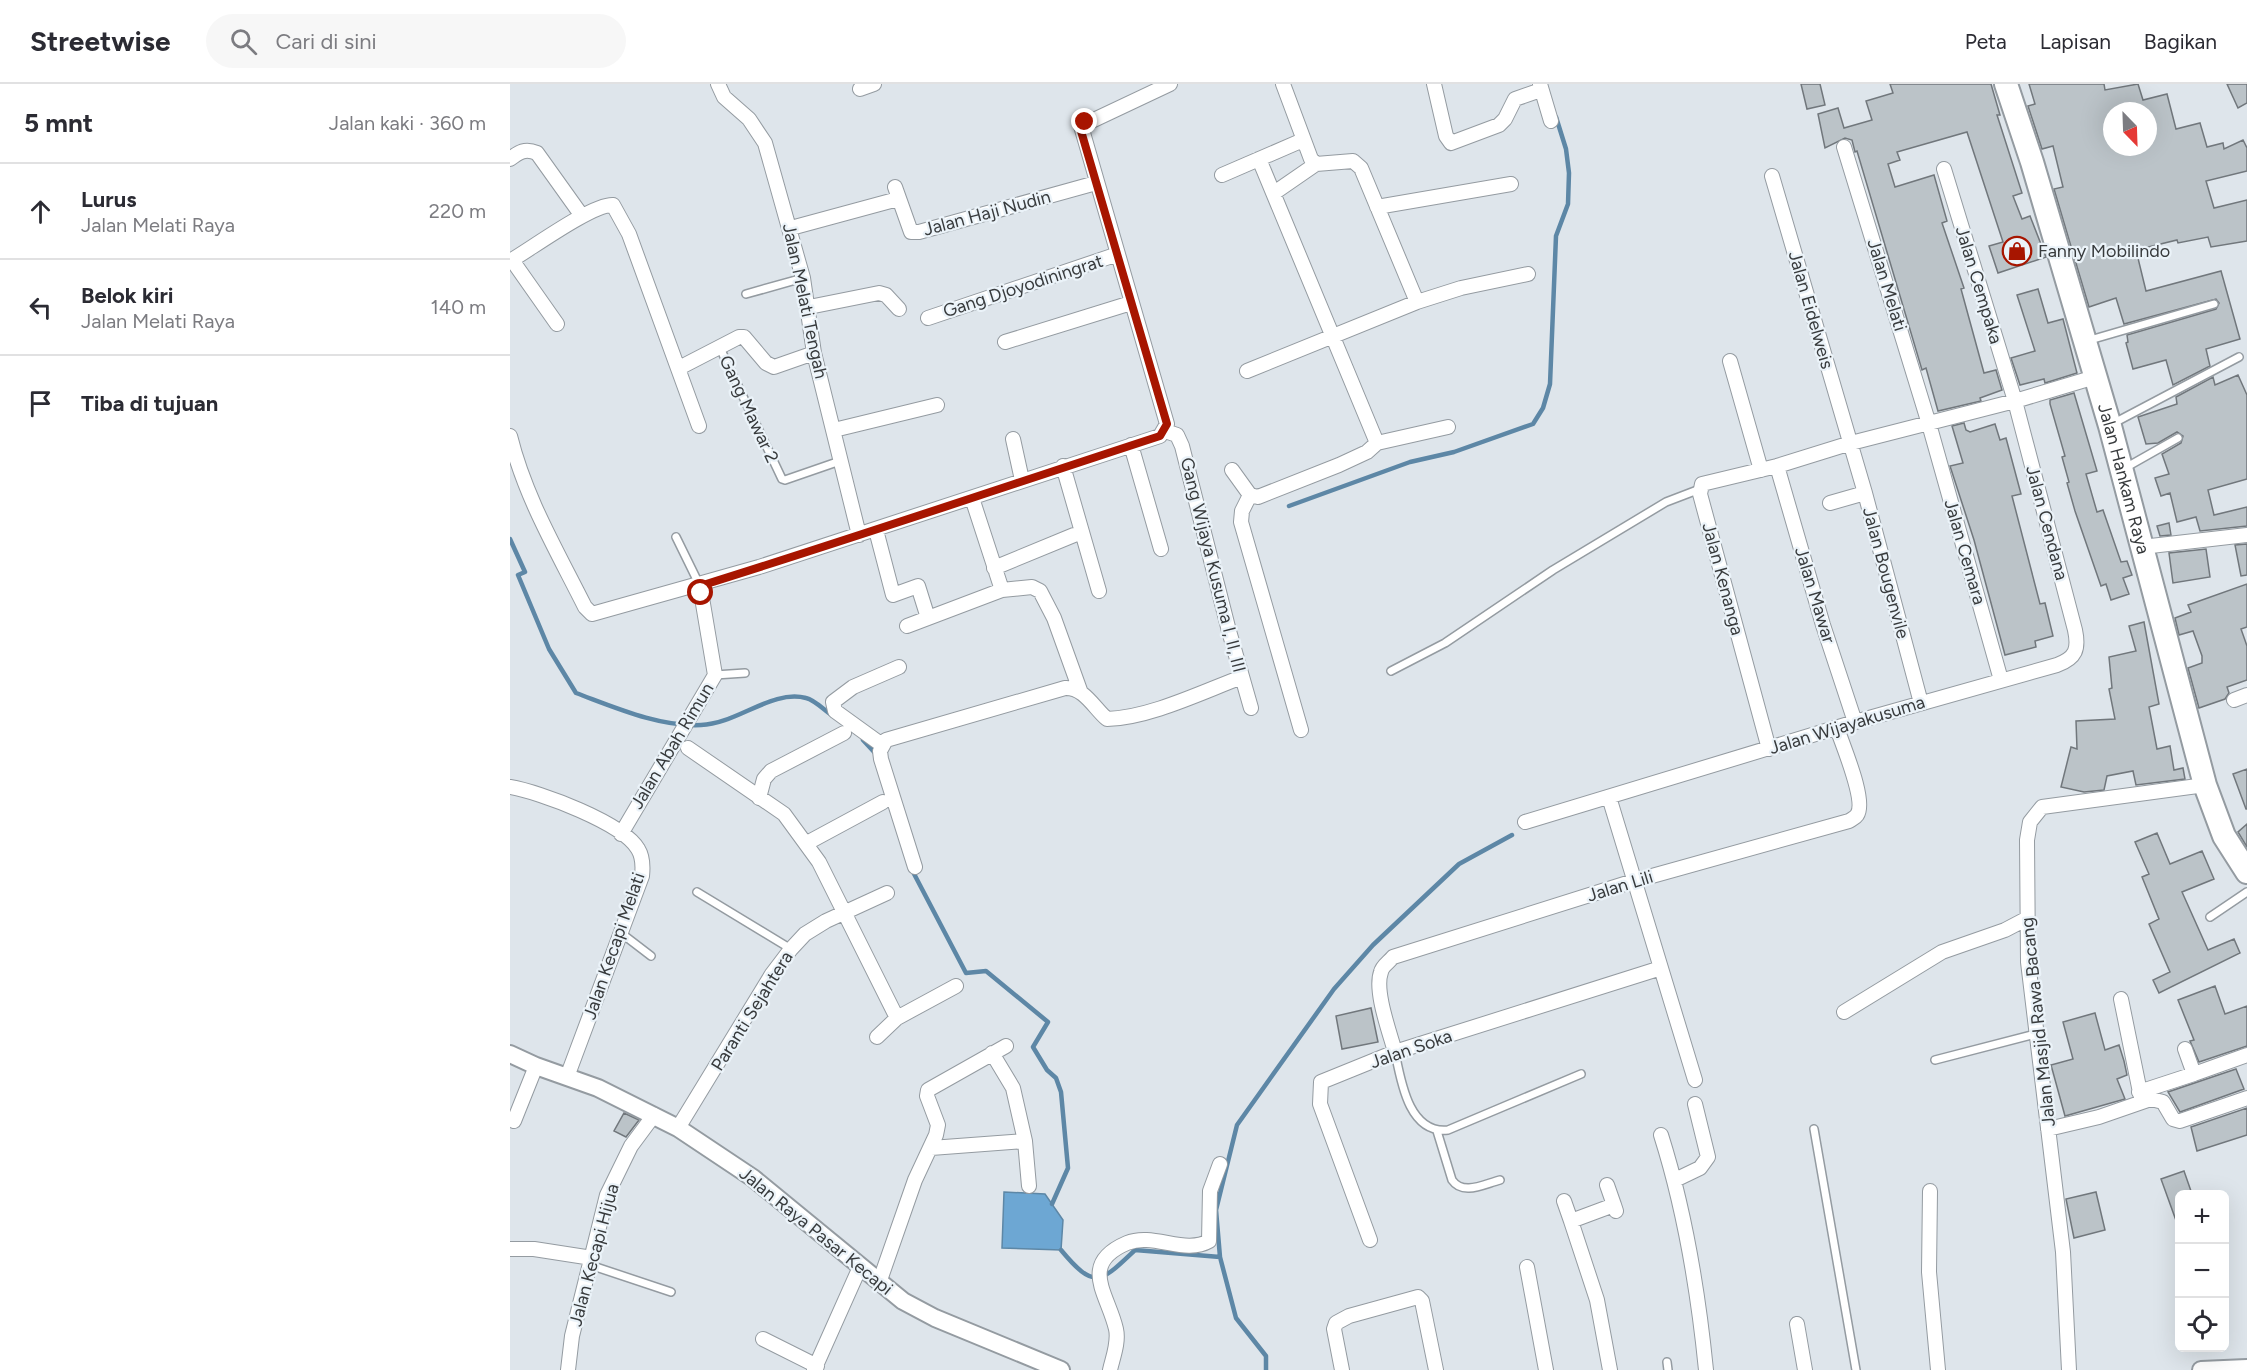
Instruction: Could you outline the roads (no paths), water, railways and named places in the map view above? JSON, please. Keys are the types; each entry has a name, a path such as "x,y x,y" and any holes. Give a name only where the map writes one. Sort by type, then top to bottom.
{"main road":[{"name":"Jalan Hankam Raya","path":"2006,84 2032,162 2110,426 2205,785 2224,836 2247,872"}],"street":[{"name":"Jalan Melati Tengah","path":"718,84 724,96 749,119 765,143 791,228 803,278 809,306 807,318 814,353 859,535"},
{"path":"860,89 874,84"},
{"path":"510,436 514,454 544,528 589,612 601,613 700,586 1160,436 1167,424 1081,126 1148,88 1170,84"},
{"path":"1282,84 1311,159 1316,164"},
{"path":"1434,84 1446,136 1451,143 1499,125 1505,119 1515,99 1540,87 1551,121"},
{"path":"1222,174 1303,140"},
{"name":"Jalan Melati","path":"1844,147 1929,424"},
{"path":"510,159 529,149 537,153 582,216"},
{"path":"1259,159 1335,337 1377,443"},
{"path":"1274,193 1316,164 1353,161 1361,168 1416,302"},
{"name":"Jalan Cempaka","path":"1944,169 2014,401"},
{"name":"Jalan Eidelweis","path":"1773,176 1851,443"},
{"name":"Jalan Haji Nudin","path":"791,228 896,193 911,232 919,232 1096,183"},
{"path":"1377,207 1511,184"},
{"path":"557,324 511,261 582,216 608,205 617,210 629,234 699,426"},
{"name":"Gang Djoyodiningrat","path":"928,318 1118,254"},
{"path":"1247,371 1416,302 1461,288 1528,274"},
{"path":"809,306 879,293 886,295 899,309"},
{"path":"1005,342 1131,303"},
{"path":"679,368 744,337 766,363 774,367 814,353"},
{"path":"1730,361 1761,470"},
{"path":"1700,489 1702,484 1709,481 1778,466 1851,443 2014,401 2095,376"},
{"name":"Jalan Cendana","path":"2014,401 2078,646"},
{"path":"834,430 937,405"},
{"name":"Jalan Cemara","path":"1929,424 2001,680"},
{"path":"1232,470 1250,495 1258,497 1339,465 1367,452 1377,443 1448,427"},
{"name":"Gang Wijaya Kusuma I, II, III","path":"1165,431 1177,435 1182,446 1251,708"},
{"path":"1013,439 1022,480"},
{"name":"Jalan Bougenvile","path":"1851,443 1921,703"},
{"path":"1131,446 1161,549"},
{"path":"1063,466 1099,591"},
{"name":"Jalan Mawar","path":"1778,466 1823,625 1855,722"},
{"name":"Jalan Kenanga","path":"1700,489 1769,749"},
{"path":"1830,503 1865,493"},
{"path":"1250,495 1242,511 1241,522 1301,730"},
{"path":"972,498 1002,590"},
{"path":"876,530 893,595 918,586 928,618"},
{"path":"994,568 1074,535"},
{"path":"2142,547 2247,535"},
{"name":"Jalan Abah Rimun","path":"621,834 715,675 700,586"},
{"path":"907,626 1002,590 1032,588 1040,591 1054,618 1081,693"},
{"name":"Jalan Wijayakusuma","path":"1525,822 2069,660 2078,646"},
{"path":"882,745 835,711 833,702 853,687 899,667"},
{"path":"915,867 881,759 882,745 886,740 1065,688 1073,688 1081,693 1107,719 1116,719 1167,704 1242,677"},
{"name":"Jalan Lili","path":"1395,1052 1383,1006 1380,978 1381,971 1393,957 1634,881 1849,820 1857,815 1860,806 1857,786 1837,728"},
{"path":"759,798 764,779 771,771 844,733"},
{"path":"688,748 784,814 807,843 897,1018"},
{"name":"Jalan Masjid Rawa Bacang","path":"2069,1370 2063,1252 2036,1034 2026,919 2026,840 2030,822 2042,807 2205,785"},
{"name":"Jalan Kecapi Melati","path":"510,787 546,795 575,807 621,834 638,847 643,866 621,933 567,1077"},
{"path":"1609,797 1695,1080"},
{"path":"807,843 884,802"},
{"name":"Paranti Sejahtera","path":"678,1128 772,974 791,949 805,934 887,893"},
{"path":"1844,1012 1941,952 2005,930 2026,919"},
{"name":"Jalan Soka","path":"1370,1240 1320,1104 1321,1082 1395,1052 1661,968"},
{"path":"877,1036 897,1018 956,986"},
{"path":"2121,999 2140,1097"},
{"path":"879,1283 915,1180 931,1148 938,1125 927,1096 928,1089 1006,1046"},
{"path":"2186,1050 2194,1074"},
{"path":"992,1053 1013,1088 1025,1142 1029,1186"},
{"name":"Jalan Raya Pasar Kecapi","path":"510,1054 536,1066 598,1088 678,1128 753,1178 903,1301 935,1318 1061,1370"},
{"path":"2048,1129 2099,1117 2194,1074 2247,1055"},
{"path":"514,1121 536,1066"},
{"path":"2140,1097 2163,1102 2173,1119 2180,1121 2247,1098"},
{"path":"1675,1180 1700,1167 1708,1157 1695,1104"},
{"name":"Jalan Kecapi Hijua","path":"568,1370 572,1336 607,1195 631,1146 654,1115"},
{"path":"1660,1134 1675,1180 1692,1265 1706,1370"},
{"path":"931,1148 1025,1142"},
{"path":"1110,1370 1117,1338 1099,1284 1100,1269 1104,1260 1126,1243 1142,1239 1200,1246 1209,1240 1210,1191 1220,1164"},
{"path":"1571,1221 1615,1208 1607,1185"},
{"path":"1930,1191 1929,1272 1938,1370"},
{"path":"1564,1201 1597,1300 1610,1370"},
{"path":"510,1250 534,1249 591,1262"},
{"path":"763,1339 816,1368 860,1267"},
{"path":"1527,1267 1546,1370"},
{"path":"1342,1370 1334,1329 1336,1323 1349,1316 1418,1297 1422,1301 1436,1370"},
{"path":"1797,1324 1806,1370"},
{"path":"2201,1370 2247,1368"}],"lane":[{"path":"746,294 803,278"},
{"path":"2084,341 2214,304"},
{"name":"Gang Mawar 2","path":"720,348 782,479 785,480 840,461"},
{"path":"2110,426 2239,357"},
{"path":"2121,470 2178,438"},
{"path":"1390,671 1445,643 1553,570 1666,502 1700,489"},
{"path":"676,537 700,586"},
{"path":"715,675 745,673"},
{"path":"697,892 791,949"},
{"path":"2210,916 2247,892"},
{"path":"621,933 651,956"},
{"path":"1935,1060 2036,1034"},
{"path":"1395,1052 1402,1087 1413,1110 1428,1128 1437,1131 1448,1130 1581,1074"},
{"path":"1814,1129 1856,1370"},
{"path":"1437,1131 1452,1180 1457,1187 1464,1190 1500,1180"},
{"path":"591,1262 671,1292"},
{"path":"1667,1362 1668,1370"}],"water":[{"path":"1004,1192 1045,1194 1063,1220 1061,1250 1002,1248"}],"waterway":[{"path":"1289,506 1410,462 1454,452 1533,424 1543,408 1550,384 1556,236 1568,204 1569,173 1566,149 1556,117"},
{"path":"510,539 525,572 518,575 549,649 576,693 637,715 685,725 714,723 767,702 793,697 809,699 833,716"},
{"path":"863,740 875,753"},
{"path":"1266,1370 1266,1356 1236,1318 1220,1257 1216,1210 1237,1125 1334,989 1373,945 1459,864 1512,835"},
{"path":"912,870 966,973 986,971 1048,1022 1033,1047 1047,1070 1056,1078 1061,1092 1068,1168 1052,1204"},
{"path":"1061,1250 1082,1272 1098,1277 1106,1275 1135,1250 1220,1257"}],"place":[{"name":"Fanny Mobilindo","path":"2017,251"}]}
